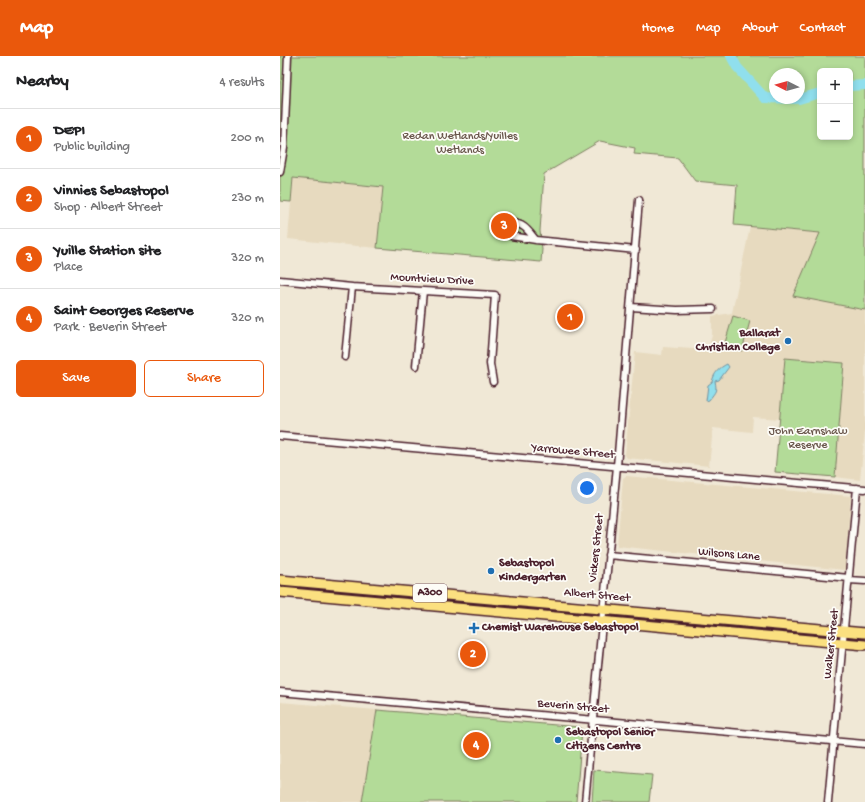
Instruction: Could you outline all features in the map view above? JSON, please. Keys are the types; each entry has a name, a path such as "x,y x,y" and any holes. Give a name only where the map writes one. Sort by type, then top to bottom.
{"highway":[{"name":"Albert Street","path":"280,580 865,632"},
{"name":"Albert Street","path":"280,592 865,645"}],"street":[{"path":"280,172 284,148 288,56"},
{"name":"Vickers Street","path":"585,802 617,466 639,200"},
{"path":"536,240 636,250"},
{"name":"Mountview Drive","path":"280,280 352,287 495,295 490,362 493,382"},
{"path":"345,357 352,287"},
{"path":"416,366 423,291"},
{"path":"631,307 677,310 713,309"},
{"name":"Yarrowee Street","path":"280,436 865,489"},
{"name":"Walker Street","path":"828,802 857,488"},
{"name":"Wilsons Lane","path":"608,555 865,581"},
{"name":"Beverin Street","path":"280,692 865,744"}],"shaded area":[{"path":"293,178 383,187 377,248 288,239"},
{"name":"Ballarat Christian College","path":"750,227 865,237 865,431 860,480 835,477 844,363 785,358 780,419 753,417 752,432 713,428 709,466 627,458 625,455 635,352 662,355 663,347 708,350 712,335 712,316 732,313"},
{"path":"626,476 851,496 845,570 617,546 623,478"},
{"path":"280,702 377,710 363,802 280,802"}],"green space":[{"name":"Redan Wetlands/Yuilles Wetlands","path":"280,56 865,56 865,310 793,296 820,233 734,225 737,185 695,181 678,158 634,154 635,148 600,141 544,174 540,231 542,249 541,262 377,248 383,187 293,178 291,202 280,201"},
{"path":"733,316 750,321 742,351 724,346"},
{"name":"John Earnshaw Reserve","path":"785,358 844,363 835,477 775,472"},
{"path":"377,710 580,727 582,730 576,802 362,802"},
{"path":"594,770 652,775 649,802 592,802"}],"water":[{"path":"727,364 729,367 719,380 715,381 715,393 709,400 706,401 708,385 712,382 717,371"}],"waterway":[{"path":"731,56 737,67 765,98 799,99 817,94"},
{"path":"853,86 865,85"}],"place":[{"name":"Yuille Station site","path":"504,226"},
{"name":"DEPI","path":"570,317"},
{"name":"Ballarat Christian College","path":"788,341"},
{"name":"Sebastopol Kindergarten","path":"491,571"},
{"name":"Chemist Warehouse Sebastopol","path":"474,628"},
{"name":"Vinnies Sebastopol","path":"473,654"},
{"name":"Sebastopol Senior Citizens Centre","path":"558,740"},
{"name":"Saint Georges Reserve","path":"476,745"}]}
